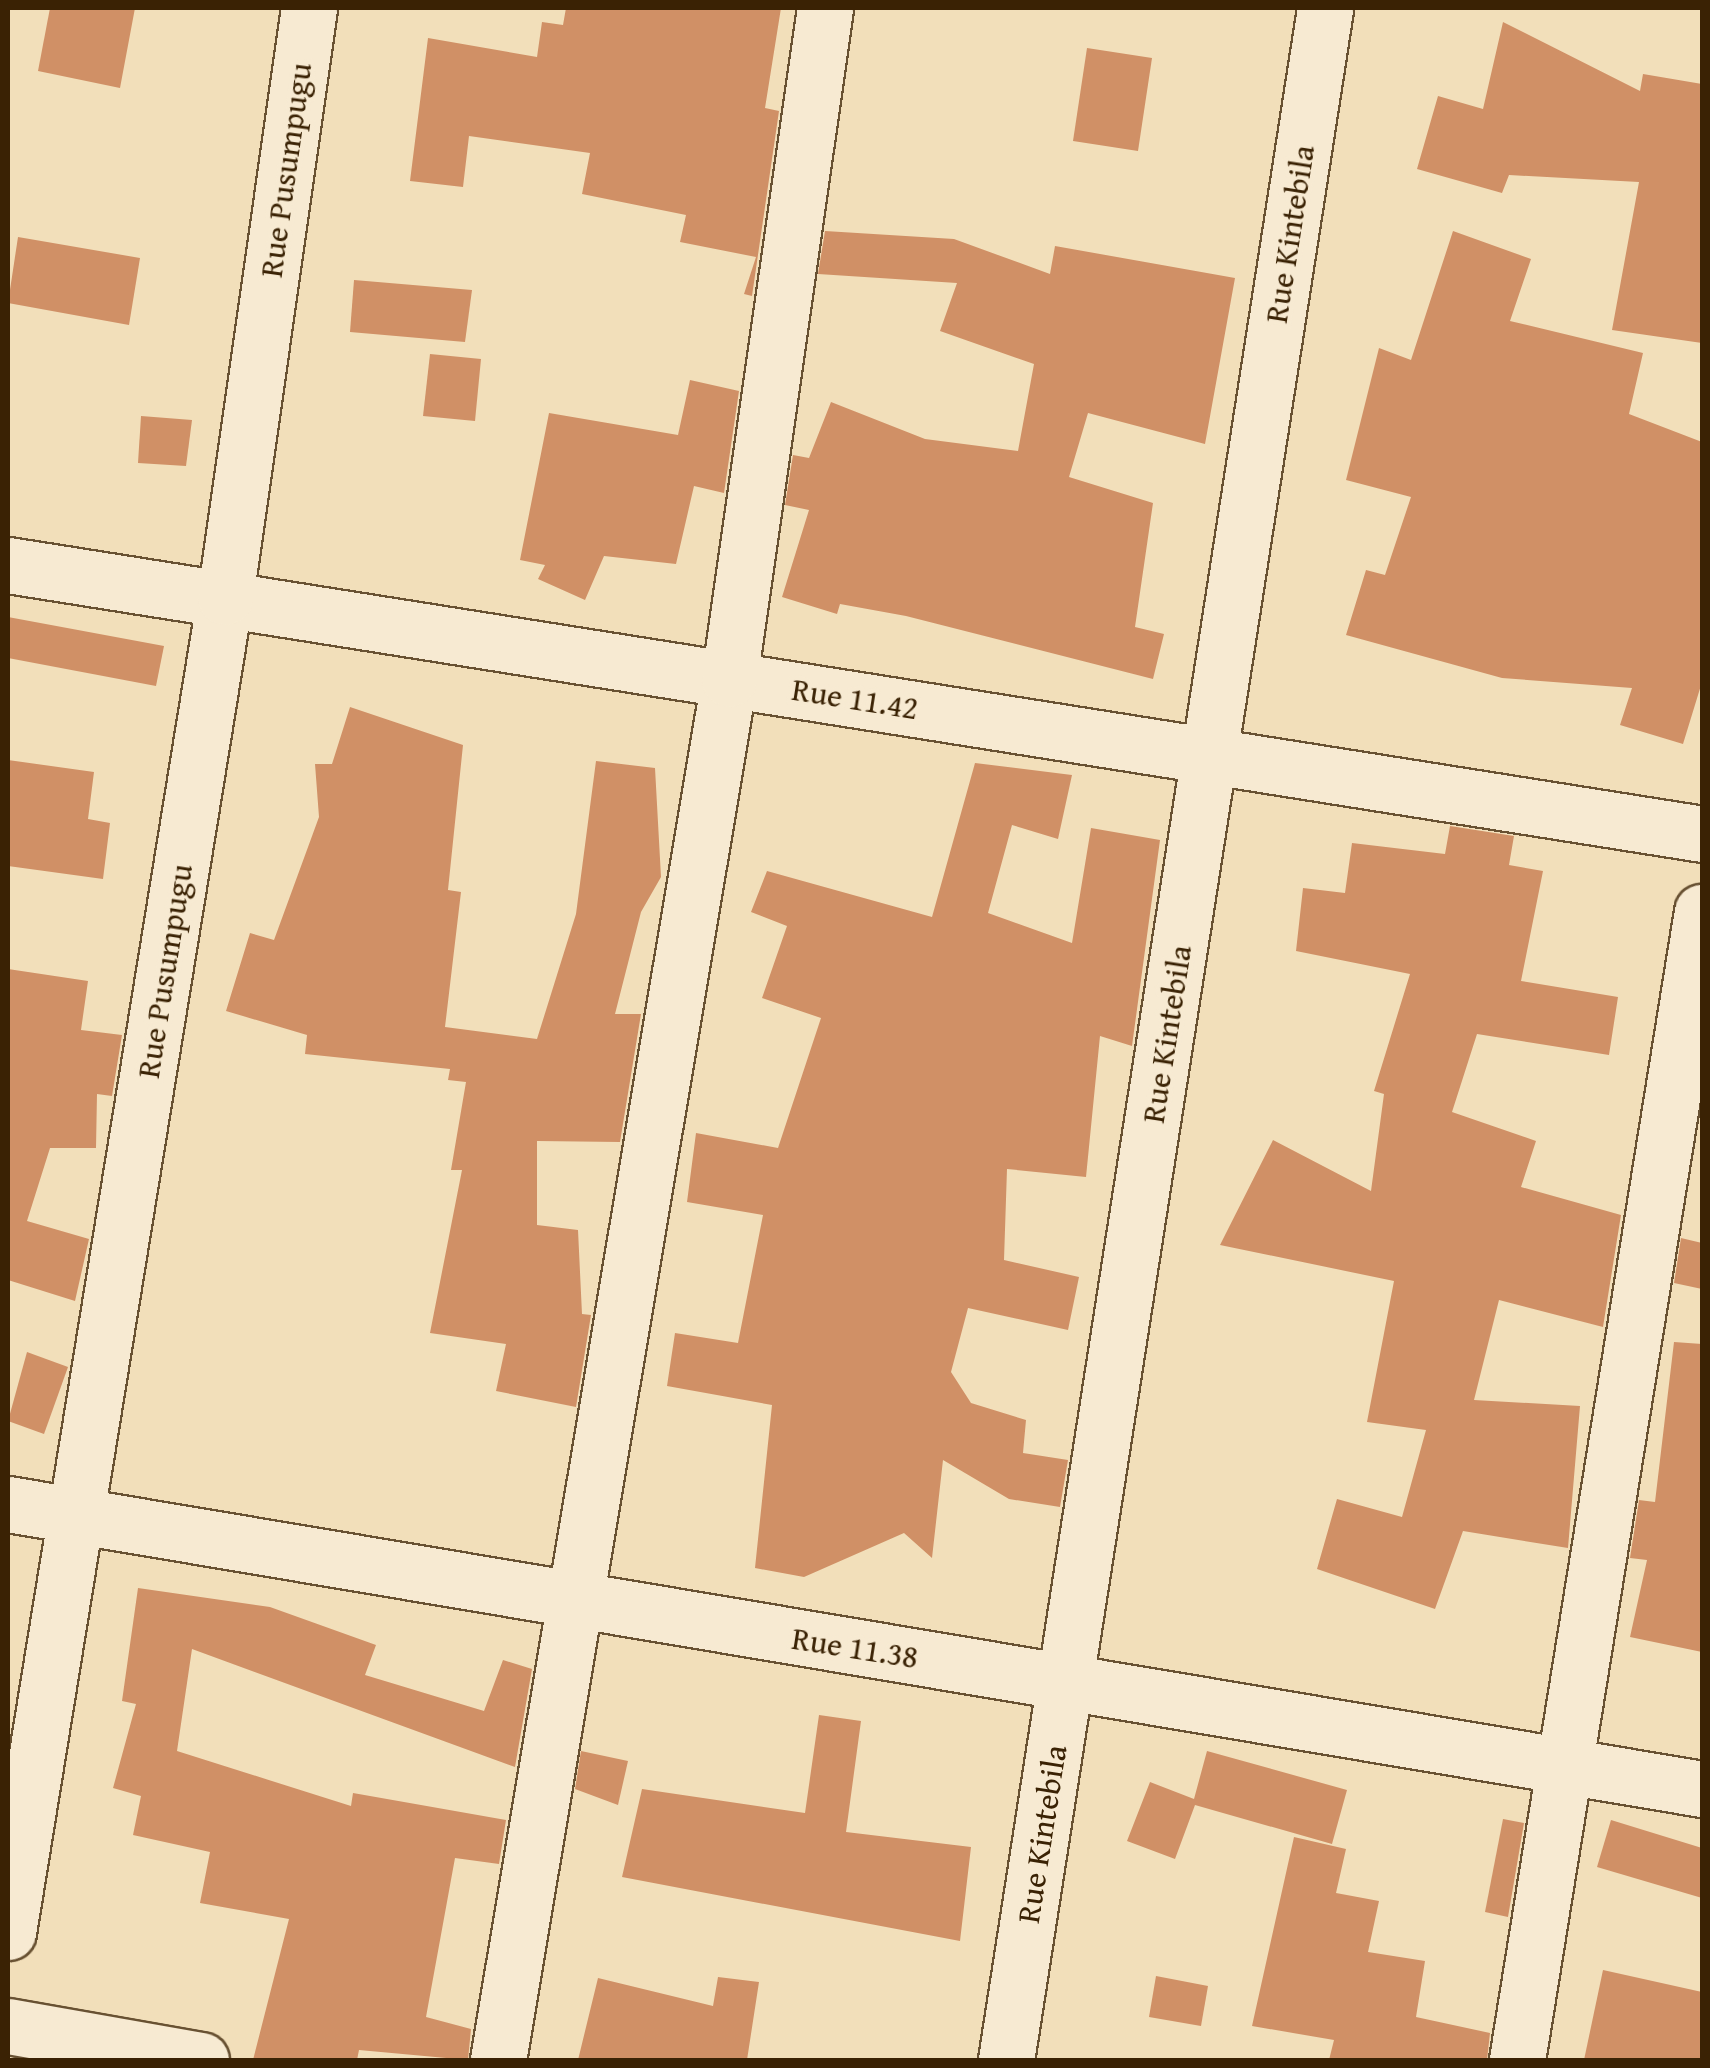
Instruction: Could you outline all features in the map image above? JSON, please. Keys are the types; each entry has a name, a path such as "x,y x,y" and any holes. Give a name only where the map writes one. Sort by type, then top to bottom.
{"street":[{"name":"Rue Pusumpugu","path":"8,1932 225,597 310,8"},
{"path":"498,2060 729,679 826,8"},
{"name":"Rue Kintebila","path":"1006,2060 1325,8"},
{"name":"Rue 11.42","path":"8,565 1702,834"},
{"path":"1516,2060 1702,912"},
{"name":"Rue 11.38","path":"8,1504 574,1604 1702,1788"},
{"path":"8,2026 201,2060"}],"building":[{"path":"50,8 135,8 120,88 38,71"},
{"path":"566,8 781,8 765,108 779,111 752,296 744,294 756,257 680,242 686,215 582,194 590,153 469,136 463,187 410,181 428,38 537,57 542,22 563,25"},
{"path":"1503,22 1640,91 1643,74 1702,84 1702,343 1612,330 1639,182 1509,175 1502,193 1417,169 1438,96 1483,109"},
{"path":"1087,48 1152,58 1138,151 1073,141"},
{"path":"825,231 954,239 1050,274 1055,246 1235,278 1205,444 1088,413 1069,477 1153,503 1135,627 1164,634 1153,679 906,616 840,604 837,614 782,597 809,510 785,505 793,455 809,458 831,402 925,439 1018,451 1034,364 940,331 957,283 818,274"},
{"path":"1453,231 1531,259 1510,321 1643,353 1629,414 1702,442 1702,682 1683,744 1620,725 1632,688 1502,678 1346,635 1366,570 1385,575 1411,497 1346,480 1379,348 1411,360"},
{"path":"18,237 140,258 129,325 8,303"},
{"path":"354,280 472,290 465,342 350,332"},
{"path":"430,354 481,359 475,421 423,416"},
{"path":"690,380 739,391 724,493 694,486 676,564 604,556 585,600 538,579 545,565 520,560 549,413 678,435"},
{"path":"141,416 192,420 186,466 138,463"},
{"path":"8,617 164,646 156,686 8,658"},
{"path":"350,707 463,745 448,890 461,892 445,1027 537,1039 576,914 596,761 655,768 661,877 641,912 615,1014 641,1014 620,1142 537,1141 537,1225 578,1230 582,1314 591,1315 576,1407 496,1391 506,1344 430,1333 462,1170 451,1170 466,1082 448,1080 450,1069 305,1054 307,1035 226,1011 250,933 274,940 319,817 315,764 332,764"},
{"path":"8,760 94,772 88,819 110,823 103,879 8,866"},
{"path":"975,763 1072,775 1058,839 1012,825 988,913 1072,943 1091,828 1160,840 1132,1046 1100,1036 1086,1177 1007,1169 1004,1260 1079,1277 1068,1330 968,1308 951,1372 971,1403 1026,1420 1023,1453 1068,1460 1060,1507 1009,1499 943,1460 932,1558 904,1533 804,1577 755,1568 772,1405 667,1386 675,1333 738,1343 763,1215 687,1202 696,1133 778,1148 821,1018 762,998 787,926 751,912 767,871 932,917"},
{"path":"1450,826 1514,836 1509,865 1543,871 1521,981 1618,997 1609,1055 1477,1034 1452,1112 1536,1141 1521,1187 1621,1215 1603,1327 1499,1300 1474,1400 1580,1406 1568,1548 1463,1531 1435,1609 1317,1569 1337,1499 1402,1517 1426,1430 1367,1422 1394,1281 1220,1245 1273,1140 1371,1191 1384,1094 1374,1091 1410,974 1296,951 1303,888 1345,893 1352,843 1445,854"},
{"path":"8,969 88,981 81,1030 122,1035 112,1096 97,1094 96,1148 50,1148 27,1221 89,1239 75,1301 8,1280"},
{"path":"1681,1238 1702,1243 1702,1289 1674,1283"},
{"path":"1674,1342 1702,1344 1702,1652 1630,1637 1647,1560 1630,1558 1639,1500 1655,1502"},
{"path":"27,1352 68,1367 44,1434 8,1421"},
{"path":"138,1588 270,1607 376,1645 365,1675 484,1711 503,1660 532,1669 515,1767 192,1649 177,1751 351,1806 353,1793 506,1820 499,1864 455,1858 426,2017 471,2029 468,2060 359,2050 357,2060 253,2060 289,1919 200,1903 210,1852 133,1835 141,1796 113,1788 136,1704 122,1701"},
{"path":"819,1715 861,1721 846,1832 971,1847 960,1941 622,1877 642,1789 805,1813"},
{"path":"581,1751 628,1761 618,1805 575,1789"},
{"path":"1207,1751 1347,1790 1332,1844 1195,1805 1175,1859 1127,1841 1150,1782 1194,1799"},
{"path":"1503,1819 1524,1823 1508,1917 1485,1912"},
{"path":"1611,1820 1702,1848 1702,1898 1597,1867"},
{"path":"1294,1837 1346,1849 1336,1893 1379,1901 1368,1952 1425,1961 1416,2017 1490,2033 1487,2060 1329,2060 1334,2040 1252,2026"},
{"path":"1603,1970 1702,1992 1702,2060 1584,2060"},
{"path":"1156,1976 1208,1986 1201,2026 1149,2017"},
{"path":"718,1977 759,1982 747,2060 578,2060 598,1978 713,2006"}]}
